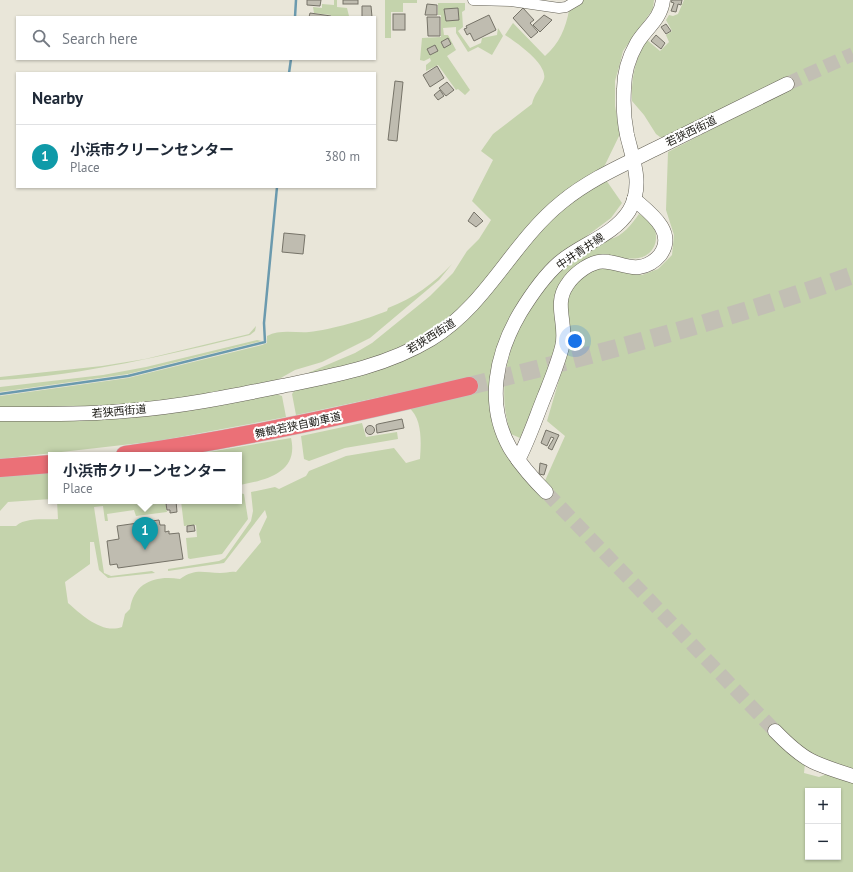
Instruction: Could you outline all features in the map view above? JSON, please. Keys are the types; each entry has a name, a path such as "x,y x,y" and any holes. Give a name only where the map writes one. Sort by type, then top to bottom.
{"highway":[{"name":"舞鶴若狭自動車道","path":"144,452 316,422 469,386"},
{"path":"0,468 48,464"}],"street":[{"path":"473,0 511,1 559,8 566,7 578,0"},
{"name":"中井青井線","path":"546,492 518,460 503,435 496,408 496,378 499,361 508,336 534,293 554,268 567,256 610,230 622,220 634,199 637,186 636,171 624,114 624,88 632,53 660,13 663,0"},
{"name":"若狭西街道","path":"0,414 102,413 190,404 345,373 385,362 416,348 456,321 485,292 535,228 561,202 589,183 787,84"},
{"path":"518,460 529,438 563,346 563,328 560,308 561,296 566,286 573,277 591,264 607,262 630,267 641,267 656,259 664,248 666,239 664,230 650,213 634,199"},
{"path":"775,732 800,755 815,764 853,776"}],"green space":[{"path":"334,0 337,0 337,7 347,8 349,16 331,16 314,13 313,7 322,8 322,4 334,5"},
{"path":"385,0 417,0 417,3 403,3 403,12 391,12 391,38 385,38"},
{"path":"582,0 654,0 653,9 623,51 615,81 615,106 620,134 604,167 590,174 448,322 393,353 307,376 308,373 355,353 372,343 430,296 453,273 467,251 479,239 491,220 472,201 493,160 481,151 493,134 532,104 534,97 544,79 544,73 536,60 505,35 513,23 545,56 558,41 566,23 569,10"},
{"path":"684,0 853,0 853,770 805,763 804,773 819,777 827,774 853,781 853,872 0,872 0,526 16,526 30,520 58,519 57,504 166,504 167,512 136,516 134,510 107,514 108,521 105,521 103,506 94,507 104,573 111,576 152,571 155,573 108,578 99,570 94,542 90,542 90,564 65,582 68,603 86,618 100,626 107,628 115,629 122,627 125,614 130,609 136,592 148,582 163,578 180,579 195,572 236,572 261,542 259,534 267,517 265,510 224,563 168,571 168,569 219,561 225,558 251,521 253,511 251,492 275,487 279,489 306,476 309,471 346,456 394,448 406,463 420,459 421,438 419,424 413,412 408,407 432,386 296,415 292,394 295,390 401,361 519,256 548,223 574,201 606,180 622,203 611,218 576,244 509,323 494,418 544,483 565,436 547,421 566,356 566,306 571,289 585,274 602,267 642,275 658,269 672,255 674,235 666,210 668,152 791,88 665,137 660,137 656,134 644,115 632,101 632,85 639,54 647,40 660,51 669,42 666,35 672,31 666,20 669,15 673,16 678,14"},
{"path":"438,3 465,3 465,10 462,12 463,27 458,31 470,48 481,43 482,38 497,35 498,28 503,36 492,55 478,47 468,52 456,33 456,27 443,28 444,35 448,35 456,50 447,56 470,90 465,95 458,89 456,90 438,65 426,71 426,65 431,61 430,58 424,61 420,60 422,38 441,37 441,15 438,15"},
{"path":"639,214 649,221 655,230 656,240 653,249 642,257 615,260 575,269 554,356 520,438 511,434 505,410 504,386 508,363 514,340 537,297 552,278 569,261 583,252 619,236 630,226"},
{"path":"452,264 439,280 370,338 322,362 295,370 270,384 218,394 101,408 0,409 0,396 128,378 262,345 267,343 267,336 272,334 318,331 359,321 387,311 388,308 415,295 438,278"},
{"path":"256,326 255,331 250,335 157,357 63,374 0,380 0,377 102,366 145,359 249,334"},
{"path":"257,340 262,341 128,374 0,392 0,387 103,375 146,367"},
{"path":"276,394 282,396 286,417 158,441 61,452 48,452 48,454 0,459 0,420"},
{"path":"362,423 366,437 397,432 398,439 345,448 309,461 304,459 301,436"},
{"path":"291,438 292,450 290,459 279,472 270,477 242,484 242,452 209,452"},
{"path":"48,473 48,499 8,502 0,511 0,477"},
{"path":"242,494 244,494 248,519 222,554 190,559 188,558 186,538 197,537 196,525 184,526 181,504 242,504"}],"building":[{"path":"307,0 321,0 320,6 307,5"},
{"path":"343,0 358,0 358,4 343,4"},
{"path":"672,0 682,0 681,5 678,4 676,12 671,11 674,3 671,2"},
{"path":"427,4 437,5 437,15 425,15"},
{"path":"362,6 371,6 372,16 362,16"},
{"path":"458,8 459,20 446,21 444,9"},
{"path":"523,8 534,20 530,23 538,32 531,38 513,18"},
{"path":"310,13 331,16 309,16"},
{"path":"393,14 405,14 405,30 393,30"},
{"path":"489,15 496,30 474,41 470,33 467,35 464,29 467,28 466,26"},
{"path":"544,15 552,20 540,32 533,25"},
{"path":"427,17 440,17 440,36 428,36"},
{"path":"666,24 671,31 666,34 661,27"},
{"path":"656,35 665,43 661,49 651,41"},
{"path":"448,38 451,44 444,48 441,42"},
{"path":"435,45 438,51 430,55 427,49"},
{"path":"437,66 444,78 430,87 423,75"},
{"path":"395,81 403,82 397,141 388,140"},
{"path":"447,82 454,90 446,96 439,88"},
{"path":"440,90 444,96 438,100 434,95"},
{"path":"474,212 483,221 476,227 468,221"},
{"path":"284,233 305,235 303,254 282,252"},
{"path":"402,419 404,428 377,433 376,425"},
{"path":"370,425 375,430 370,435 365,430"},
{"path":"546,430 559,435 552,450 548,448 554,438 551,437 547,446 541,443"},
{"path":"540,463 547,465 544,475 539,474"},
{"path":"166,504 176,504 177,512 170,513 170,510 167,510"},
{"path":"159,520 160,525 165,525 165,532 169,531 169,534 179,533 183,559 118,568 117,564 110,565 107,541 119,539 117,526"},
{"path":"194,525 195,531 187,532 187,526"}],"waterway":[{"path":"295,16 296,0"},
{"path":"289,72 291,60"},
{"path":"0,394 128,376 265,342 264,323 277,188"}],"tunnel":[{"path":"787,84 853,54"},
{"path":"469,386 662,335 758,307 853,275"},
{"path":"546,492 775,731"}],"place":[{"name":"小浜市クリーンセンター","path":"145,550"}]}
